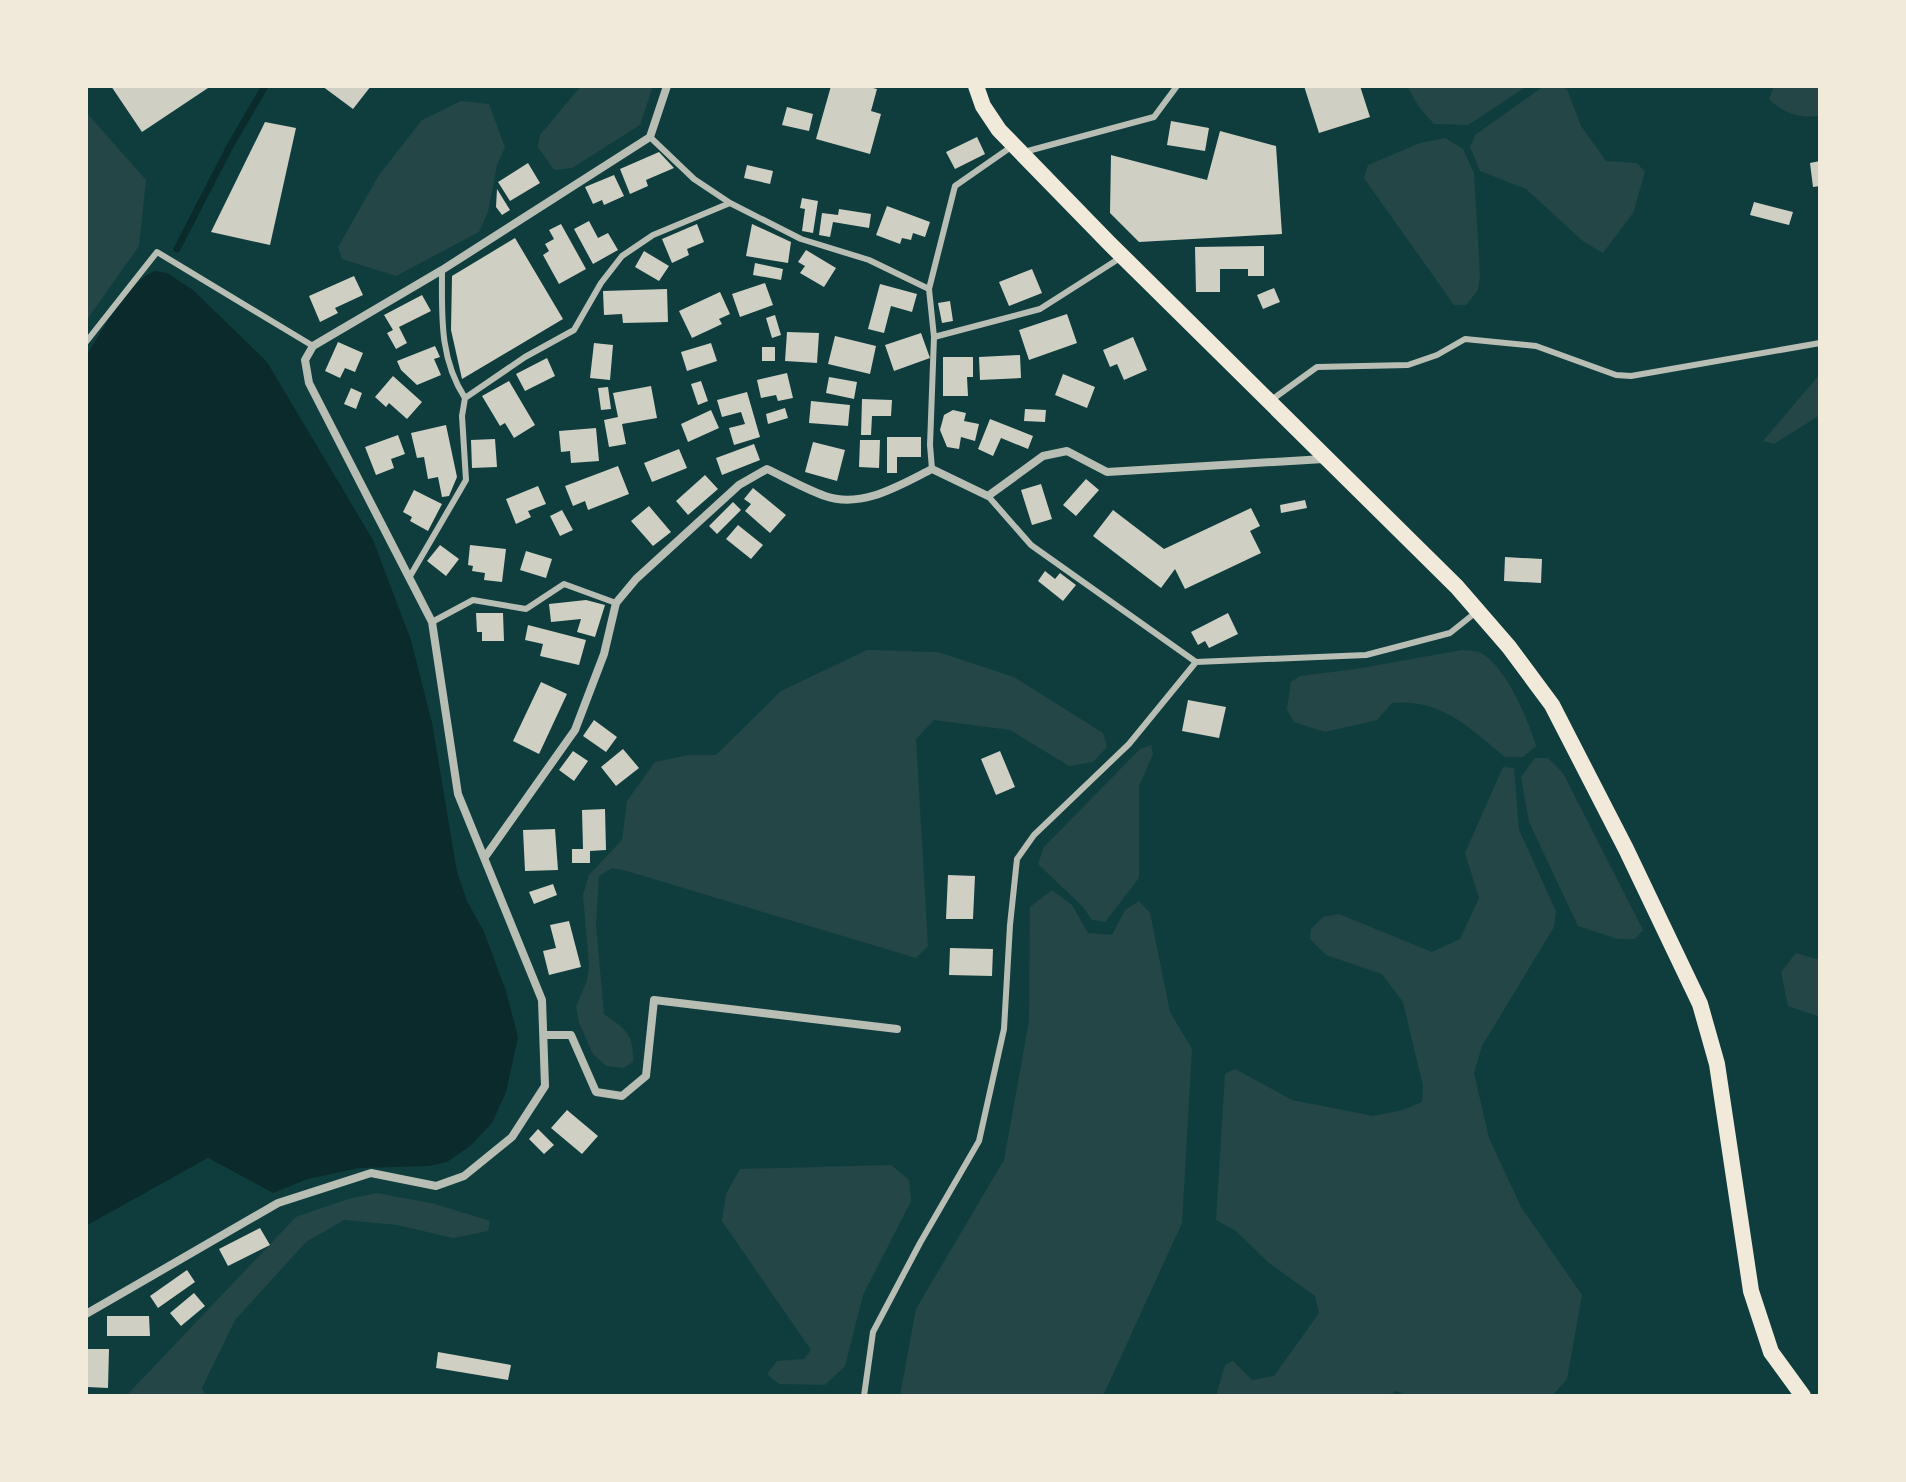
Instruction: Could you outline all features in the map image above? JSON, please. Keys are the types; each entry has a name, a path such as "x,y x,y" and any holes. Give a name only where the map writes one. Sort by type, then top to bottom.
{"main road":[{"path":"976,86 983,106 999,130 1122,257 1329,458 1478,611 1552,705 1626,849 1700,1004 1717,1064 1751,1291 1771,1352 1803,1396"}],"street":[{"path":"86,1314 278,1203 371,1173 436,1186 464,1176 512,1137 545,1086 542,1000 458,794 432,622 309,383 305,360 313,346 442,270 650,137 667,86"},
{"path":"485,857 575,730 604,654 616,603 636,579 755,473 767,469 825,496 843,500 884,493 932,469 988,496 1043,456 1067,451 1107,472 1329,458"},
{"path":"544,1035 571,1035 596,1092 622,1096 646,1076 654,1000 897,1029"}],"lane":[{"path":"932,469 934,337 929,289 955,186 1018,149 1154,117 1177,86"},
{"path":"650,137 694,179 730,203 801,239 869,260 929,289"},
{"path":"465,398 525,357 574,330 601,283 622,256 653,235 730,203"},
{"path":"86,342 157,252 313,346"},
{"path":"934,337 1040,309 1122,257"},
{"path":"409,578 466,480 462,416 465,398 455,382 443,342 442,270"},
{"path":"1270,401 1317,367 1408,365 1437,355 1465,339 1536,346 1616,375 1631,376 1820,343"},
{"path":"988,496 1031,545 1196,662 1366,655 1450,633 1478,611"},
{"path":"432,622 473,600 526,609 564,584 616,603"},
{"path":"864,1396 873,1332 979,1141 1004,1029 1017,859 1034,835 1129,744 1196,662"}],"shaded area":[{"path":"581,86 653,86 640,125 572,168 554,170 538,147 540,135"},
{"path":"1407,86 1527,86 1468,125 1434,124"},
{"path":"1544,86 1567,89 1581,126 1606,161 1637,163 1645,172 1633,213 1603,253 1584,242 1526,189 1480,171 1470,147 1475,135"},
{"path":"1774,86 1820,86 1820,116 1799,116 1780,108 1769,99"},
{"path":"461,101 489,104 505,147 497,165 488,212 479,232 396,276 342,259 338,247 379,175 422,120"},
{"path":"86,112 146,180 139,246 86,321"},
{"path":"1445,138 1463,149 1474,173 1480,275 1478,290 1466,305 1454,305 1364,178 1368,165 1420,143"},
{"path":"154,271 167,273 193,290 267,362 373,540 411,640 432,723 457,872 506,991 518,1037 506,1092 492,1123 470,1146 447,1162 429,1166 359,1168 308,1179 273,1193 208,1158 86,1226 86,356 124,297"},
{"path":"1820,374 1820,415 1774,444 1763,441"},
{"path":"867,650 938,652 1014,677 1103,733 1107,747 1093,762 1069,766 1010,730 934,720 916,739 928,946 916,958 627,871 612,868 599,876 596,925 604,1014 627,1033 633,1052 633,1062 623,1068 606,1066 593,1054 579,1023 576,1006 587,981 589,965 583,895 589,875 622,840 627,801 655,762 688,755 716,755 781,691"},
{"path":"1462,650 1479,652 1490,660 1515,695 1536,746 1523,757 1505,757 1454,717 1425,705 1392,703 1377,720 1325,732 1294,722 1287,709 1291,682 1300,676"},
{"path":"1151,745 1153,754 1139,786 1139,878 1105,922 1092,920 1083,907 1038,864 1044,847 1140,749"},
{"path":"1535,758 1548,758 1563,773 1643,930 1635,939 1618,939 1578,926 1529,822 1521,777"},
{"path":"1503,767 1514,768 1519,830 1556,911 1554,927 1482,1046 1474,1073 1489,1138 1521,1207 1582,1295 1567,1379 1552,1396 1409,1396 1396,1391 1389,1396 1216,1396 1225,1365 1233,1361 1252,1380 1274,1376 1319,1313 1315,1296 1269,1263 1236,1231 1216,1220 1225,1074 1235,1069 1292,1100 1373,1116 1403,1110 1422,1102 1423,1086 1403,1002 1382,974 1326,955 1310,939 1311,929 1323,917 1339,914 1432,952 1460,939 1479,898 1465,853"},
{"path":"1052,890 1072,905 1088,933 1112,935 1125,910 1139,901 1150,913 1170,1012 1192,1049 1182,1223 1103,1396 900,1396 916,1309 1004,1160 1029,1021 1030,907"},
{"path":"1796,953 1820,960 1820,1017 1788,1006 1781,972"},
{"path":"891,1165 909,1180 911,1201 863,1295 845,1366 825,1385 779,1384 767,1374 777,1361 804,1359 811,1350 722,1221 726,1194 740,1169"},
{"path":"377,1193 435,1204 490,1221 488,1231 453,1238 397,1225 344,1220 306,1242 235,1320 202,1388 206,1396 126,1396 296,1217 348,1199"}],"pier":[{"path":"208,1158 273,1193 273,1196 208,1162 86,1230 86,1226"}],"building":[{"path":"111,86 211,86 142,132"},
{"path":"322,86 371,86 353,109"},
{"path":"831,86 877,89 871,111 881,114 870,154 816,139"},
{"path":"1304,86 1360,86 1370,117 1319,133"},
{"path":"787,107 813,114 809,131 782,125"},
{"path":"1171,121 1209,128 1205,151 1167,145"},
{"path":"265,122 296,128 270,245 211,232"},
{"path":"1220,131 1276,146 1282,234 1139,242 1110,213 1111,155 1207,180"},
{"path":"977,137 985,154 955,169 946,152"},
{"path":"659,152 674,168 646,180 648,186 630,194 620,169"},
{"path":"1820,161 1820,186 1813,187 1810,163"},
{"path":"528,163 540,183 510,201 498,182"},
{"path":"747,165 773,171 770,184 744,178"},
{"path":"614,175 624,196 604,205 602,200 593,204 585,187"},
{"path":"497,189 510,210 502,215 496,207"},
{"path":"802,198 818,201 813,233 802,231 805,209 800,208"},
{"path":"1754,202 1793,212 1789,225 1750,215"},
{"path":"887,206 930,222 925,237 913,233 911,240 902,238 900,244 876,235"},
{"path":"839,209 871,214 869,228 833,222 830,237 819,235 822,213 838,215"},
{"path":"589,221 598,238 608,233 618,250 593,264 574,229"},
{"path":"561,224 586,269 559,284 543,255 549,251 545,244 554,239 549,230"},
{"path":"697,224 704,242 687,249 689,255 672,263 662,239"},
{"path":"752,224 791,242 788,263 746,256"},
{"path":"515,238 563,319 462,379 451,330 452,276"},
{"path":"1264,246 1264,276 1248,276 1248,269 1220,269 1220,292 1196,292 1195,247"},
{"path":"806,250 836,268 824,287 800,273 805,266 798,262"},
{"path":"644,251 669,266 659,281 635,267"},
{"path":"755,263 783,269 781,280 753,275"},
{"path":"1032,269 1042,293 1009,306 999,282"},
{"path":"354,276 363,295 335,308 338,313 320,322 309,296"},
{"path":"765,283 773,305 740,317 732,294"},
{"path":"880,284 917,294 912,312 891,306 884,333 868,329"},
{"path":"1274,288 1280,302 1263,309 1257,295"},
{"path":"667,289 668,322 623,323 622,314 604,315 603,291"},
{"path":"720,292 730,314 719,319 722,324 692,338 679,311"},
{"path":"422,295 431,311 399,327 407,343 396,349 387,333 393,330 384,315"},
{"path":"950,301 953,321 942,323 938,303"},
{"path":"1067,314 1077,343 1029,360 1019,330"},
{"path":"775,315 781,335 772,338 766,318"},
{"path":"787,332 819,333 817,363 785,361"},
{"path":"921,333 930,358 894,371 885,345"},
{"path":"835,336 876,346 870,374 828,364"},
{"path":"1133,337 1147,370 1124,380 1117,364 1110,367 1103,350"},
{"path":"338,342 363,353 355,372 345,368 340,378 325,371"},
{"path":"594,343 613,345 610,380 590,378"},
{"path":"711,343 717,361 687,371 681,352"},
{"path":"435,346 440,357 434,359 441,375 417,385 401,370 397,361"},
{"path":"762,347 775,347 775,361 762,361"},
{"path":"1020,355 1021,378 980,380 979,357"},
{"path":"943,357 973,357 973,377 967,377 968,396 943,396"},
{"path":"547,358 555,376 525,391 516,374"},
{"path":"787,373 793,398 778,401 776,395 761,398 757,380"},
{"path":"1063,374 1095,387 1087,408 1055,395"},
{"path":"393,376 422,402 407,419 389,403 386,407 375,397"},
{"path":"829,377 857,382 854,399 826,393"},
{"path":"509,381 535,425 514,438 505,423 500,426 482,396"},
{"path":"701,381 708,401 698,405 691,384"},
{"path":"651,386 657,418 622,424 626,444 609,447 604,420 618,417 613,393"},
{"path":"608,387 611,409 601,410 598,388"},
{"path":"351,388 362,393 356,409 344,404"},
{"path":"747,392 760,437 734,445 729,428 745,424 741,412 722,417 717,400"},
{"path":"862,399 892,400 891,416 872,416 871,435 861,435"},
{"path":"811,401 850,405 848,426 809,423"},
{"path":"785,408 788,418 768,424 766,414"},
{"path":"1025,409 1046,410 1045,422 1024,421"},
{"path":"711,410 719,428 688,442 681,424"},
{"path":"953,410 966,413 964,421 979,424 975,441 961,437 959,449 947,447 940,430 944,415"},
{"path":"990,419 1033,436 1028,449 1001,438 993,456 978,449"},
{"path":"446,425 457,477 449,496 442,497 438,477 428,479 424,457 417,458 411,433"},
{"path":"596,428 599,461 571,463 570,451 561,452 559,431"},
{"path":"398,435 405,454 391,459 394,468 376,475 365,447"},
{"path":"887,437 921,437 921,457 897,457 897,473 887,473"},
{"path":"495,439 497,467 472,468 471,440"},
{"path":"860,440 880,440 879,468 859,467"},
{"path":"813,442 845,450 837,481 805,472"},
{"path":"754,444 760,460 722,475 716,458"},
{"path":"679,449 687,468 652,482 644,463"},
{"path":"618,466 629,494 588,510 585,501 573,506 565,486"},
{"path":"705,475 718,489 688,515 676,501"},
{"path":"1086,479 1099,490 1076,516 1063,505"},
{"path":"1041,484 1052,519 1032,525 1021,490"},
{"path":"538,486 546,504 528,511 531,517 516,524 506,499"},
{"path":"753,488 786,515 770,533 745,511 751,504 744,499"},
{"path":"414,490 442,504 428,531 410,521 412,517 403,512"},
{"path":"1305,500 1307,508 1281,513 1280,505"},
{"path":"733,502 741,510 717,534 709,526"},
{"path":"649,506 671,532 653,546 631,521"},
{"path":"1251,508 1260,526 1250,531 1261,553 1185,589 1175,569 1161,588 1093,536 1113,510 1164,549"},
{"path":"562,510 573,530 560,536 550,516"},
{"path":"738,525 763,545 751,559 726,539"},
{"path":"440,545 459,559 446,576 427,561"},
{"path":"470,545 506,549 502,582 484,580 485,573 472,571 473,566 468,565"},
{"path":"526,551 552,559 546,578 520,570"},
{"path":"1505,557 1542,559 1541,583 1504,581"},
{"path":"1045,571 1055,579 1060,573 1076,585 1063,601 1038,581"},
{"path":"586,600 605,605 595,637 577,632 581,619 551,622 549,604"},
{"path":"476,613 503,613 504,641 482,641 482,632 477,632"},
{"path":"1228,613 1238,634 1209,648 1205,641 1198,645 1191,632"},
{"path":"528,625 586,640 579,665 540,656 543,644 525,640"},
{"path":"541,682 567,694 539,754 513,741"},
{"path":"1188,700 1226,707 1219,738 1182,731"},
{"path":"594,720 617,737 606,752 583,736"},
{"path":"623,749 639,768 616,786 601,767"},
{"path":"573,751 588,761 574,781 559,770"},
{"path":"1000,751 1015,787 996,795 981,759"},
{"path":"605,809 606,850 590,851 590,863 572,863 572,849 583,849 582,810"},
{"path":"555,829 558,870 525,871 523,830"},
{"path":"948,875 975,876 973,919 946,919"},
{"path":"553,884 557,895 534,904 529,892"},
{"path":"569,921 581,967 549,975 543,951 556,948 550,925"},
{"path":"950,948 993,949 992,976 949,975"},
{"path":"567,1110 598,1136 582,1154 551,1128"},
{"path":"538,1129 554,1145 544,1154 529,1139"},
{"path":"260,1228 270,1245 228,1266 219,1249"},
{"path":"187,1270 195,1282 158,1308 150,1296"},
{"path":"194,1293 205,1306 181,1326 170,1313"},
{"path":"107,1316 149,1316 150,1336 107,1336"},
{"path":"87,1349 109,1349 108,1388 87,1387"},
{"path":"438,1352 511,1365 508,1380 436,1368"}],"waterway":[{"path":"177,249 265,86"}]}
